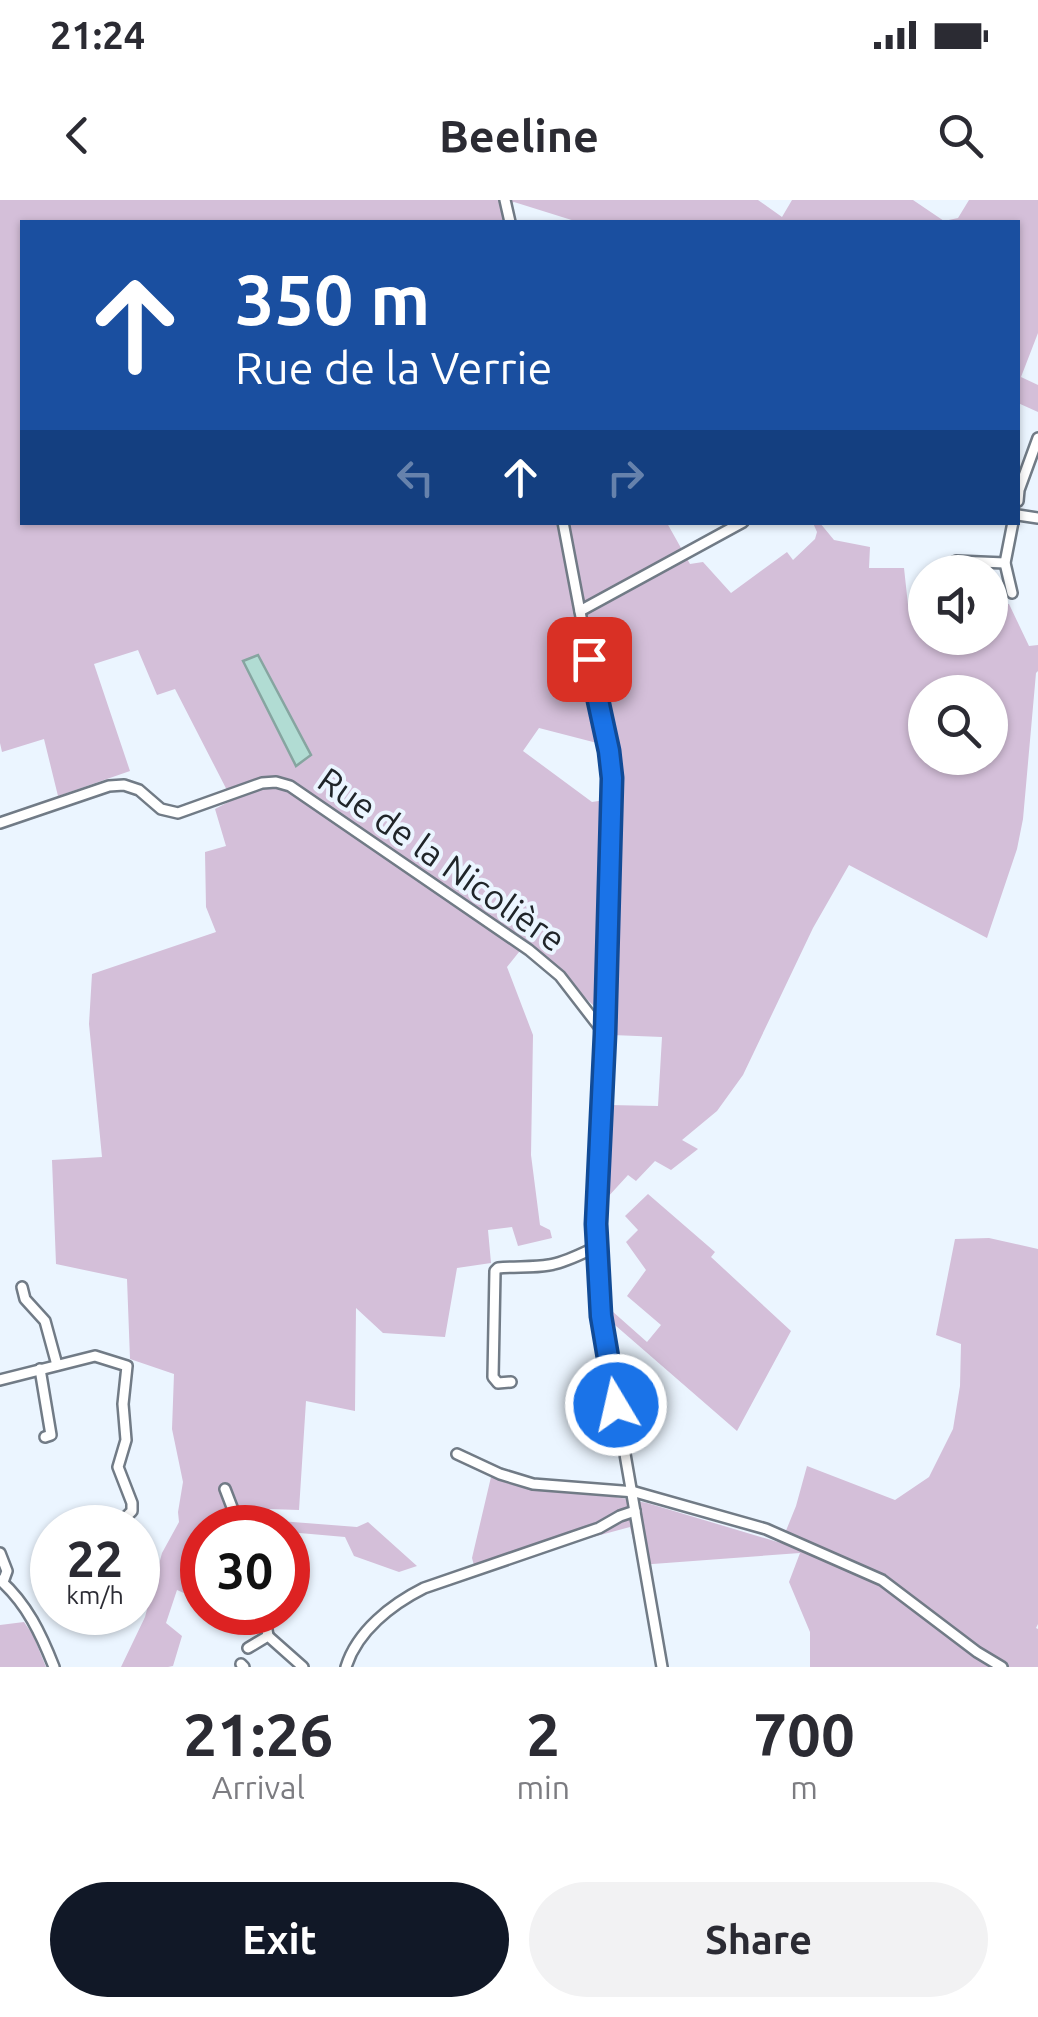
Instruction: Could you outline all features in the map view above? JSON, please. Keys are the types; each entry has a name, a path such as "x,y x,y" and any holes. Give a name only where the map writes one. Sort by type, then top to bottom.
{"street":[{"path":"1020,487 1038,438"},
{"path":"565,525 612,778 596,1211 601,1316 662,1667"},
{"path":"580,610 738,525"},
{"path":"1008,555 1013,525"},
{"path":"1008,573 1012,593"},
{"name":"Rue de la Nicolière","path":"0,822 109,786 139,790 162,808 178,813 262,783 290,786 529,950 560,976 605,1034"},
{"path":"511,1382 498,1383 493,1377 495,1271 510,1266 555,1264 597,1247"},
{"path":"22,1287 25,1299 45,1321 56,1364"},
{"path":"0,1380 96,1356 127,1366 123,1404 126,1440 118,1467 132,1505"},
{"path":"40,1369 51,1435 45,1436"},
{"path":"457,1454 533,1484 633,1492 766,1529 882,1580 1002,1667"},
{"path":"225,1490 231,1505"},
{"path":"346,1667 350,1656 398,1601 424,1588 599,1528 635,1511"},
{"path":"0,1553 8,1571 1,1581 26,1607 54,1667"},
{"path":"248,1648 268,1636 303,1667"}],"shaded area":[{"path":"0,200 758,200 782,217 792,200 913,200 943,220 572,220 514,202 503,207 504,220 20,220 20,525 668,525 690,564 703,562 731,593 787,552 793,560 815,539 814,525 822,525 834,540 870,547 869,568 904,568 908,655 1008,655 1008,604 1029,646 1038,645 1023,819 987,938 849,865 813,928 743,1075 717,1111 682,1140 698,1149 671,1170 655,1161 636,1181 628,1175 606,1199 601,1190 609,1105 658,1106 662,1037 612,1035 612,1014 595,1007 527,942 507,967 533,1035 531,1155 540,1225 550,1230 552,1238 518,1246 512,1227 488,1230 491,1263 457,1268 445,1337 383,1333 356,1308 355,1411 306,1401 299,1505 180,1505 180,1591 177,1590 166,1623 182,1636 173,1666 168,1667 121,1667 136,1635 160,1635 160,1561 179,1522 178,1512 183,1482 172,1429 174,1374 130,1359 127,1279 56,1264 52,1160 102,1157 89,1024 92,974 216,932 206,907 205,852 226,846 215,809 232,800 175,689 157,695 138,650 94,664 130,771 58,796 44,739 2,752 0,743","holes":["539,728 597,743 605,800 592,802 523,751"]},
{"path":"969,200 1038,200 1038,333 1021,377 1038,385 1038,412 1020,404 1020,220 949,220 958,218"},
{"path":"258,655 311,755 296,766 243,661"},
{"path":"648,1194 715,1252 711,1257 791,1331 737,1431 608,1319 612,1311 647,1342 661,1325 627,1296 646,1270 626,1242 638,1230 625,1216"},
{"path":"989,1238 1038,1249 1038,1667 810,1667 810,1632 789,1582 800,1553 639,1565 630,1527 476,1573 472,1558 491,1477 540,1489 647,1503 781,1543 807,1466 895,1500 929,1477 953,1429 961,1344 936,1335 955,1239"},
{"path":"368,1522 417,1566 399,1572 354,1556 345,1537 310,1534 310,1523 357,1527"},
{"path":"24,1622 46,1667 0,1667 0,1625"}],"route":[{"path":"589,659 612,778 596,1224 601,1316 616,1405"}]}
